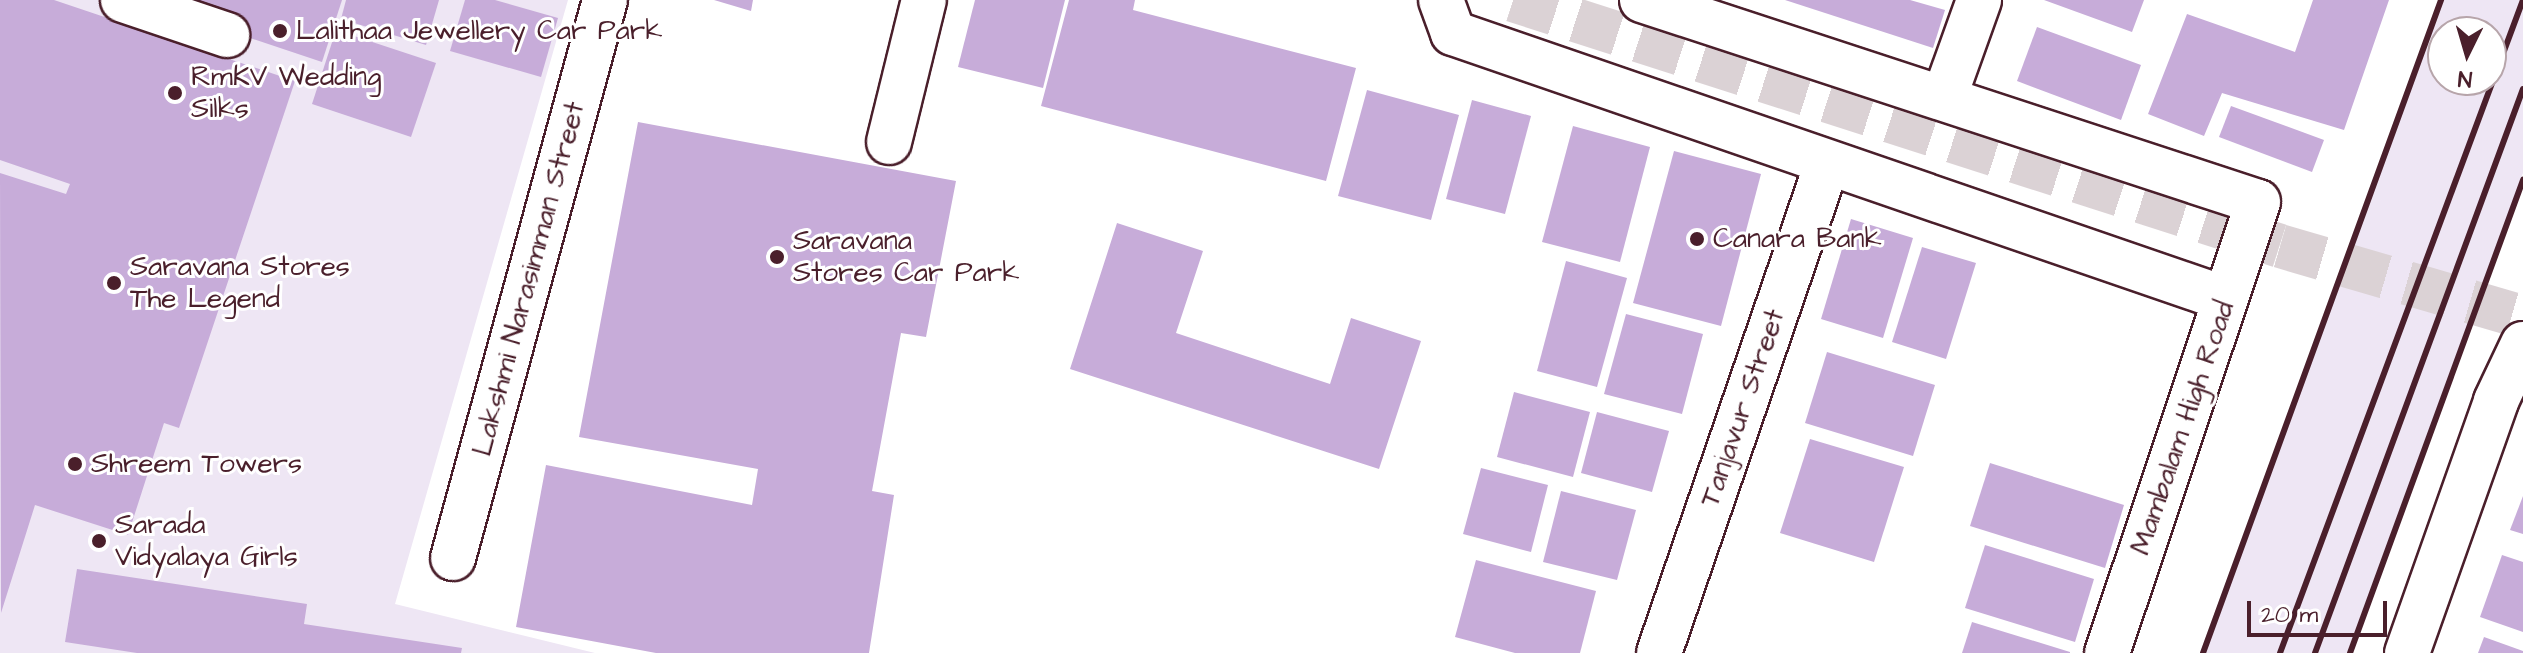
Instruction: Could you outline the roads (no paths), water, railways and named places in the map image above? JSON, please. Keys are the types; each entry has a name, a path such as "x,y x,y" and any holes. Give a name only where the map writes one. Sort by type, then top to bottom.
{"street":[{"path":"123,0 227,35"},
{"name":"Lakshmi Narasimman Street","path":"453,558 605,0"},
{"path":"889,142 924,0"},
{"path":"1441,0 1453,33 2226,299"},
{"path":"1642,0 1944,98 1979,0"},
{"name":"Mambalam High Road","path":"1944,98 2258,202 2107,653"},
{"name":"Tanjavur Street","path":"1659,653 1827,164"},
{"path":"2407,653 2510,397 2523,344"}],"tunnel":[{"path":"1513,0 2280,246 2523,317"}],"railway":[{"path":"2203,653 2441,0"},
{"path":"2280,653 2523,0"},
{"path":"2315,653 2523,89"},
{"path":"2350,653 2523,180"}],"place":[{"name":"Lalithaa Jewellery Car Park","path":"280,31"},
{"name":"RmKV Wedding Silks","path":"175,93"},
{"name":"Canara Bank","path":"1697,239"},
{"name":"Saravana Stores Car Park","path":"777,257"},
{"name":"Saravana Stores The Legend","path":"114,283"},
{"name":"Shreem Towers","path":"75,464"},
{"name":"Sarada Vidyalaya Girls","path":"99,541"}]}
